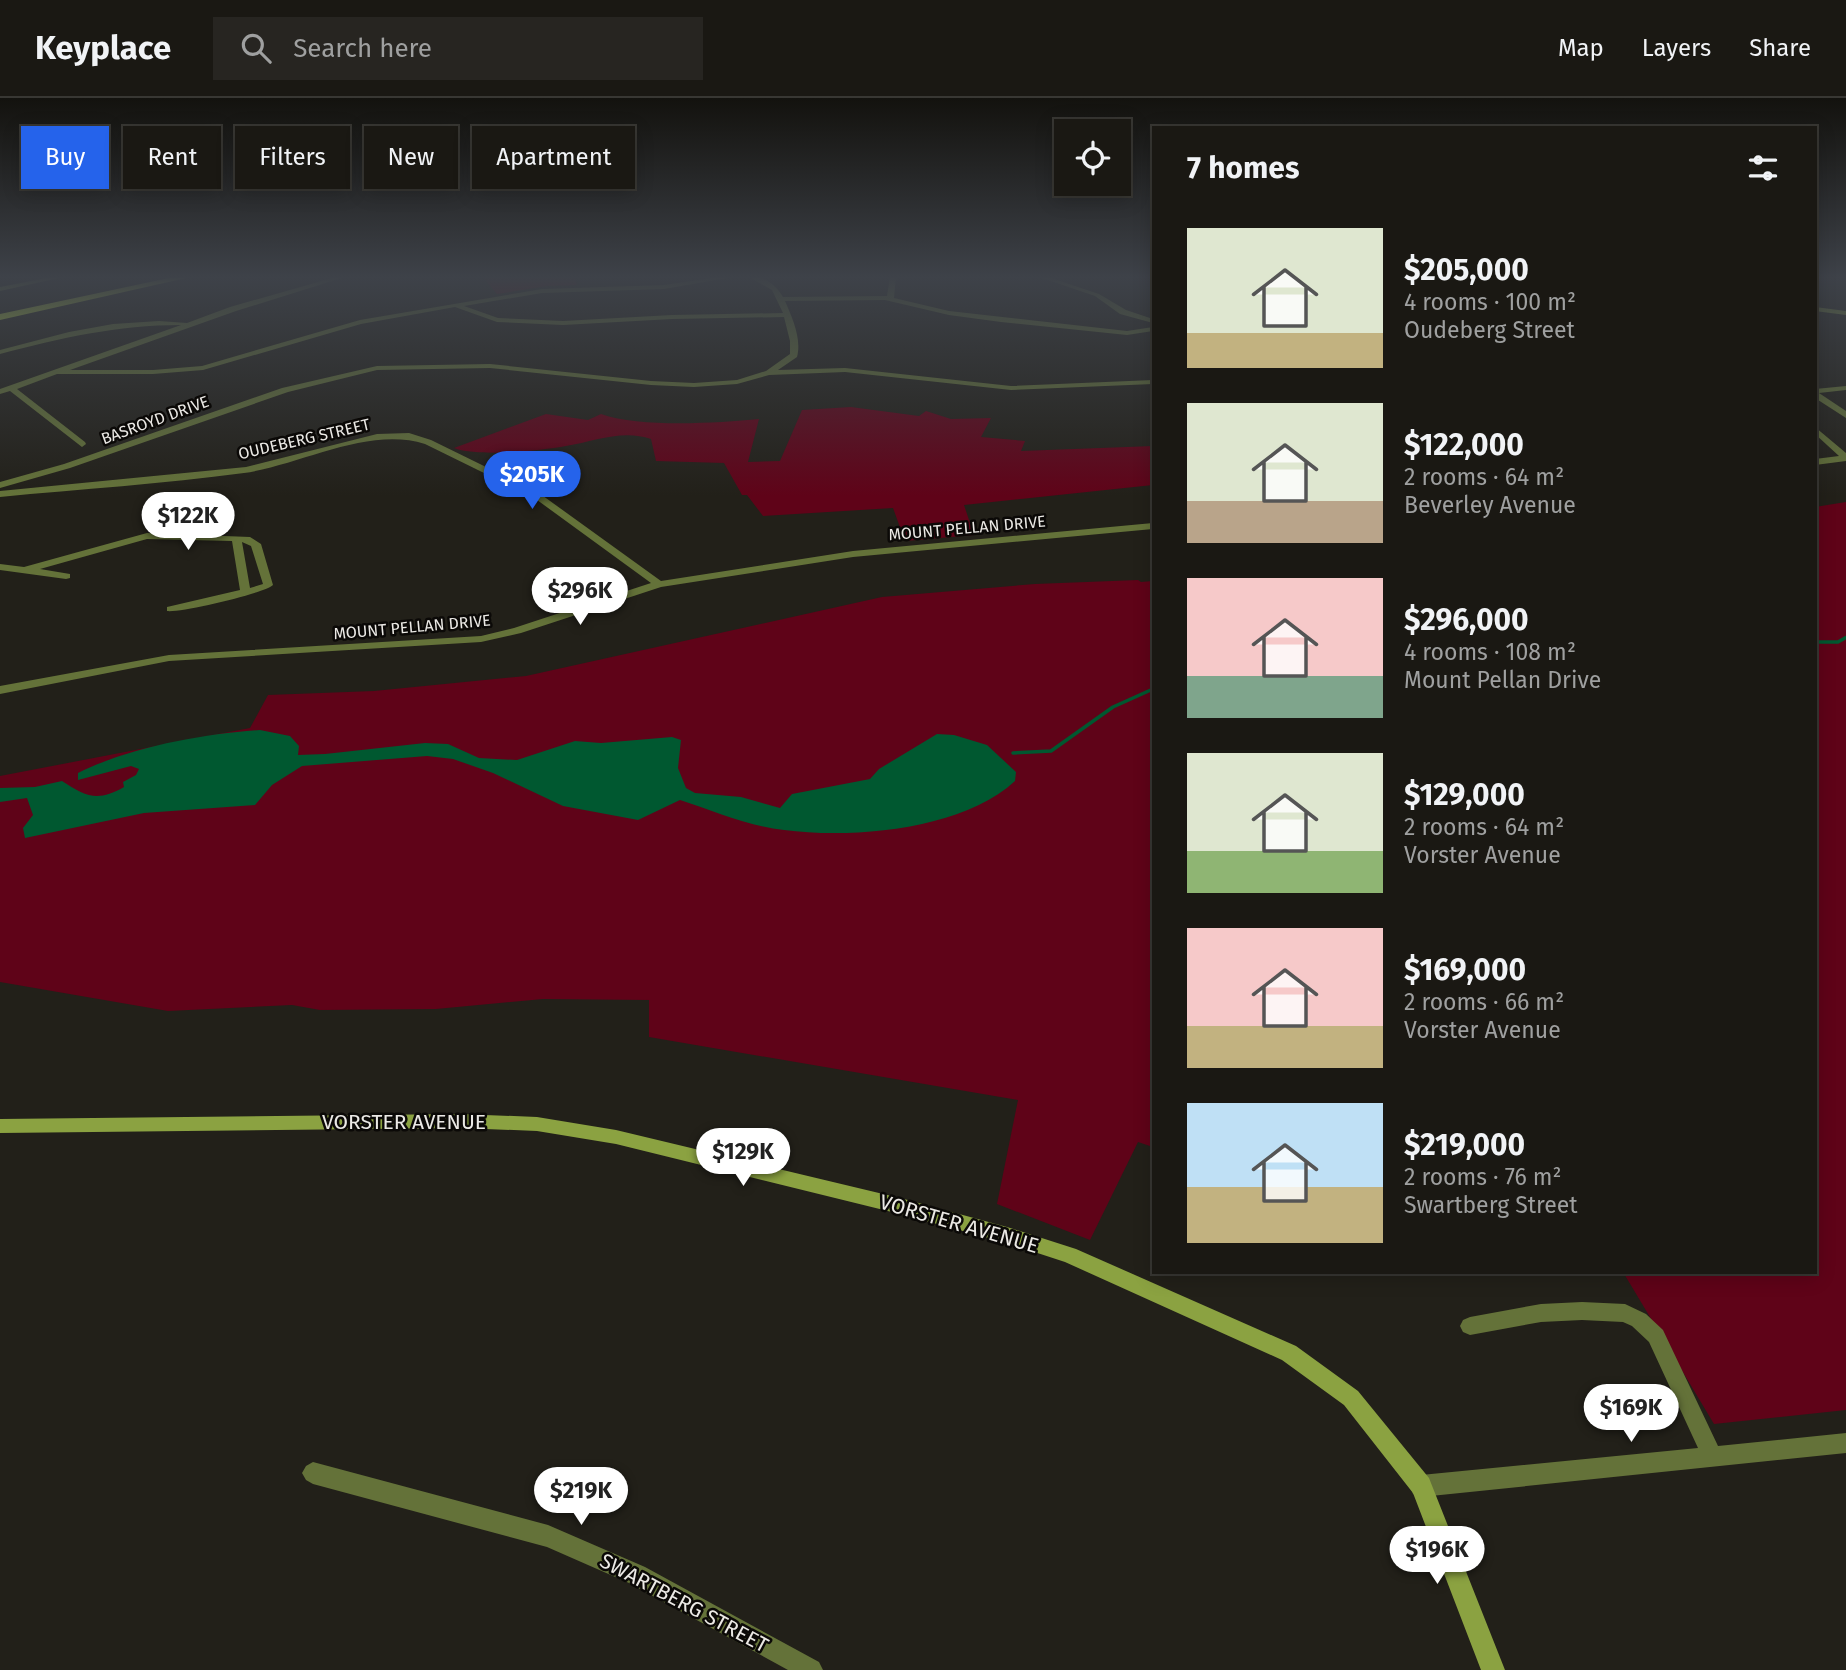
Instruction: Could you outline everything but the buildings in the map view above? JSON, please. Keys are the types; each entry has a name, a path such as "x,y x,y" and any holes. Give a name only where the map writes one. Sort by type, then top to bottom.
{"main road":[{"name":"VORSTER AVENUE","path":"0,1126 517,1122 616,1137 891,1204 1007,1235 1069,1255 1289,1353 1351,1398 1396,1451 1420,1486 1493,1670"}],"street":[{"path":"0,392 117,349"},
{"path":"54,372 161,372 207,368 269,349"},
{"path":"769,373 795,352 794,349"},
{"name":"BASROYD DRIVE","path":"0,485 76,463 260,398 359,370 387,367 490,366 694,385 737,382 769,373 859,371 1011,388 1152,382"},
{"path":"11,388 82,444"},
{"path":"1817,392 1846,388"},
{"path":"1817,393 1845,413"},
{"path":"1817,432 1846,458"},
{"name":"OUDEBERG STREET","path":"0,494 246,470 372,438 403,436 428,442 536,495 659,584"},
{"path":"1817,462 1846,458"},
{"name":"MOUNT PELLAN DRIVE","path":"0,690 169,659 481,639 517,631 659,584 853,554 1152,526"},
{"path":"26,570 147,536 236,538 247,539 256,544 268,585 246,593 171,609"},
{"path":"236,538 246,593"},
{"path":"0,567 66,576"},
{"path":"1470,1326 1541,1313 1582,1311 1625,1313 1639,1320 1656,1336 1713,1457"},
{"path":"1420,1486 1846,1443"},
{"name":"SWARTBERG STREET","path":"313,1473 548,1536 637,1575 811,1670"}],"shaded area":[{"path":"851,407 919,416 926,411 951,419 991,418 981,437 1025,441 1021,451 1152,446 1152,485 964,505 974,535 905,541 893,508 763,516 747,495 742,495 724,463 656,461 651,439 640,436 609,437 554,448 509,452 477,452 454,448 546,414 588,420 601,414 657,423 759,419 748,462 780,461 802,410"},
{"path":"1846,502 1846,1410 1714,1424 1624,1274 1817,1274 1817,507"},
{"path":"1152,581 1152,1147 1138,1142 1090,1240 997,1204 1018,1100 649,1037 649,1000 543,999 436,1009 320,1010 292,1005 168,1011 0,982 0,776 250,728 268,695 374,691 526,676 882,597 1035,584"},
{"path":"260,730 290,736 299,746 298,755 425,743 448,744 479,758 517,760 575,741 601,743 672,737 681,740 678,768 686,788 695,793 741,797 780,808 792,794 870,779 879,769 937,734 954,735 987,745 1016,772 1015,781 993,798 966,811 905,827 842,833 771,828 744,822 680,800 638,820 563,806 493,773 453,759 427,756 302,766 272,785 255,805 144,813 25,838 23,828 33,815 27,798 0,802 0,788 35,787 62,781 85,794 107,795 124,787 123,782 136,775 139,769 131,766 78,780 78,773 120,756 167,743"}],"waterway":[{"path":"1817,642 1838,642 1844,639"},
{"path":"1013,753 1051,751 1113,707 1152,689"}]}
